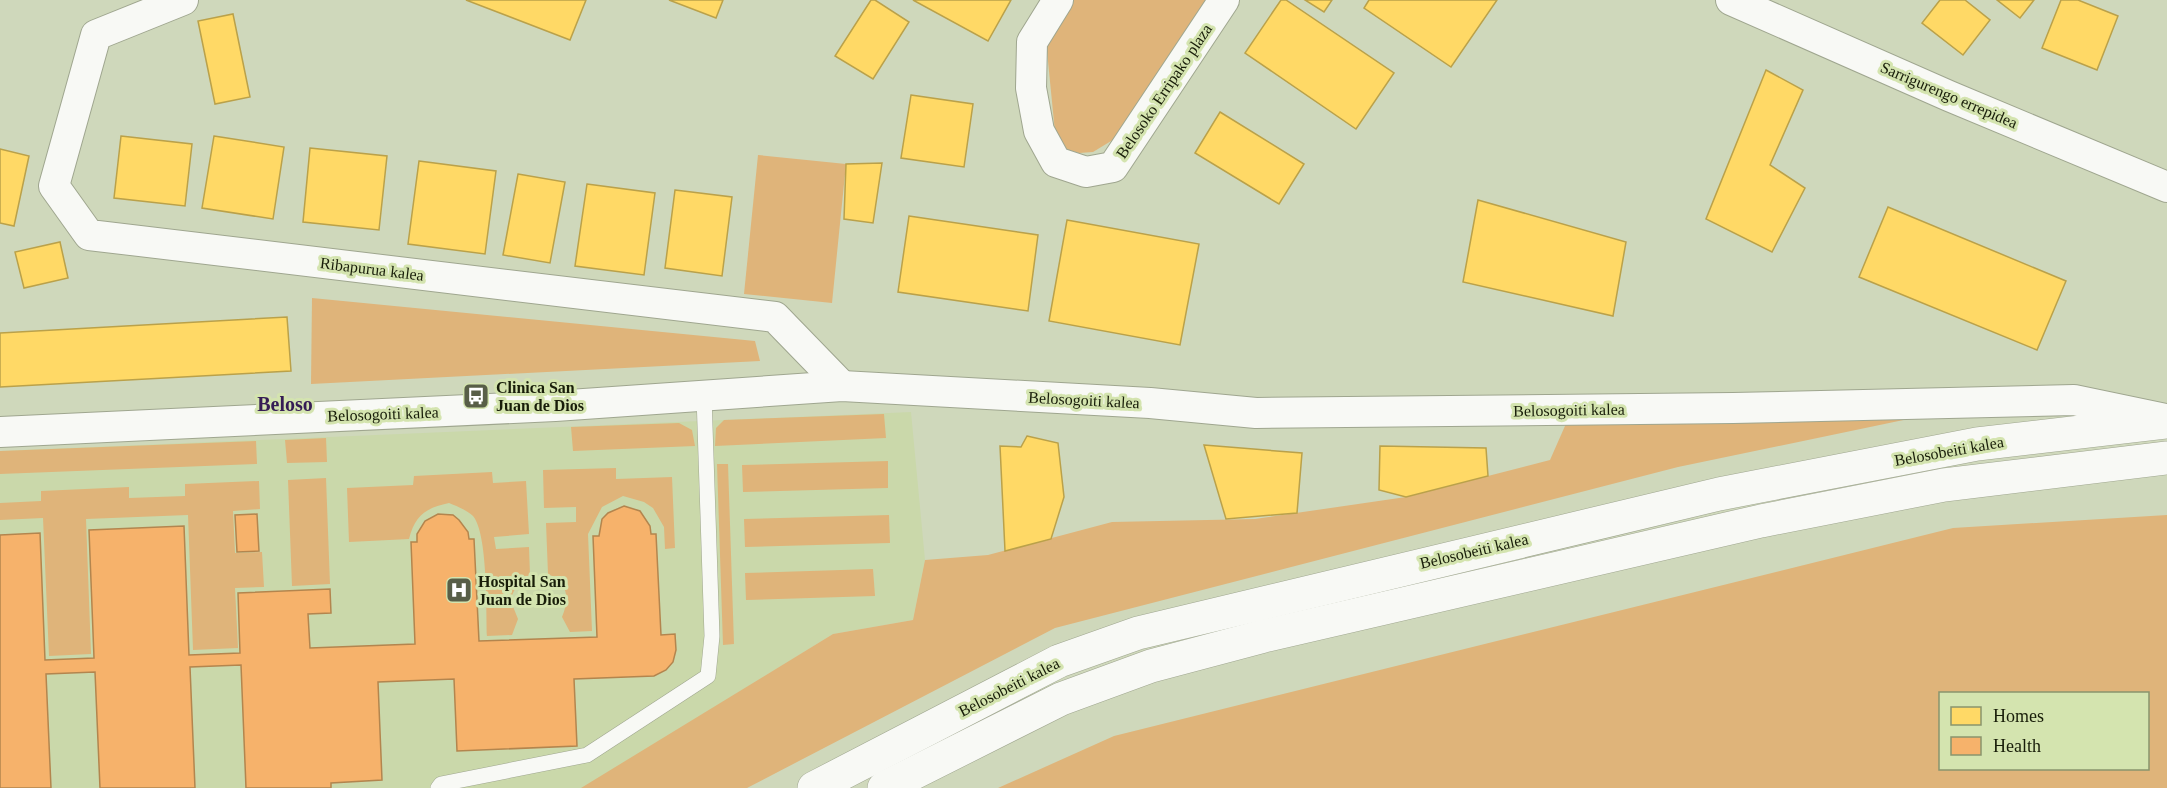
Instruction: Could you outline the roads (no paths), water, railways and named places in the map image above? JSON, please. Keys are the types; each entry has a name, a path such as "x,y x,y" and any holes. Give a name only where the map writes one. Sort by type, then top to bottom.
{"main road":[{"name":"Belosobeiti kalea","path":"814,788 1059,661 1138,633 1719,494 1977,444 2167,421"},
{"name":"Belosobeiti kalea","path":"884,788 1061,699 1151,666 1264,636 1761,521 1909,491 1955,483 2167,458"}],"street":[{"name":"Ribapurua kalea","path":"183,0 96,35 54,186 89,235 775,317 842,386"},
{"name":"Belosoko Erripako plaza","path":"1058,0 1032,42 1031,88 1039,131 1056,162 1086,172 1113,167 1224,0"},
{"name":"Sarrigurengo errepidea","path":"1731,0 1948,96 2167,187"},
{"name":"Belosogoiti kalea","path":"0,432 704,396 842,386 1150,403 1256,413 1733,408 2074,400 2167,421"}],"lane":[{"path":"438,788 441,784 587,755 708,676 712,636 704,396"}],"place":[{"name":"Clinica San Juan de Dios","path":"476,396"},
{"name":"Hospital San Juan de Dios","path":"459,590"}],"district":[{"name":"Beloso","path":"285,404"}]}
